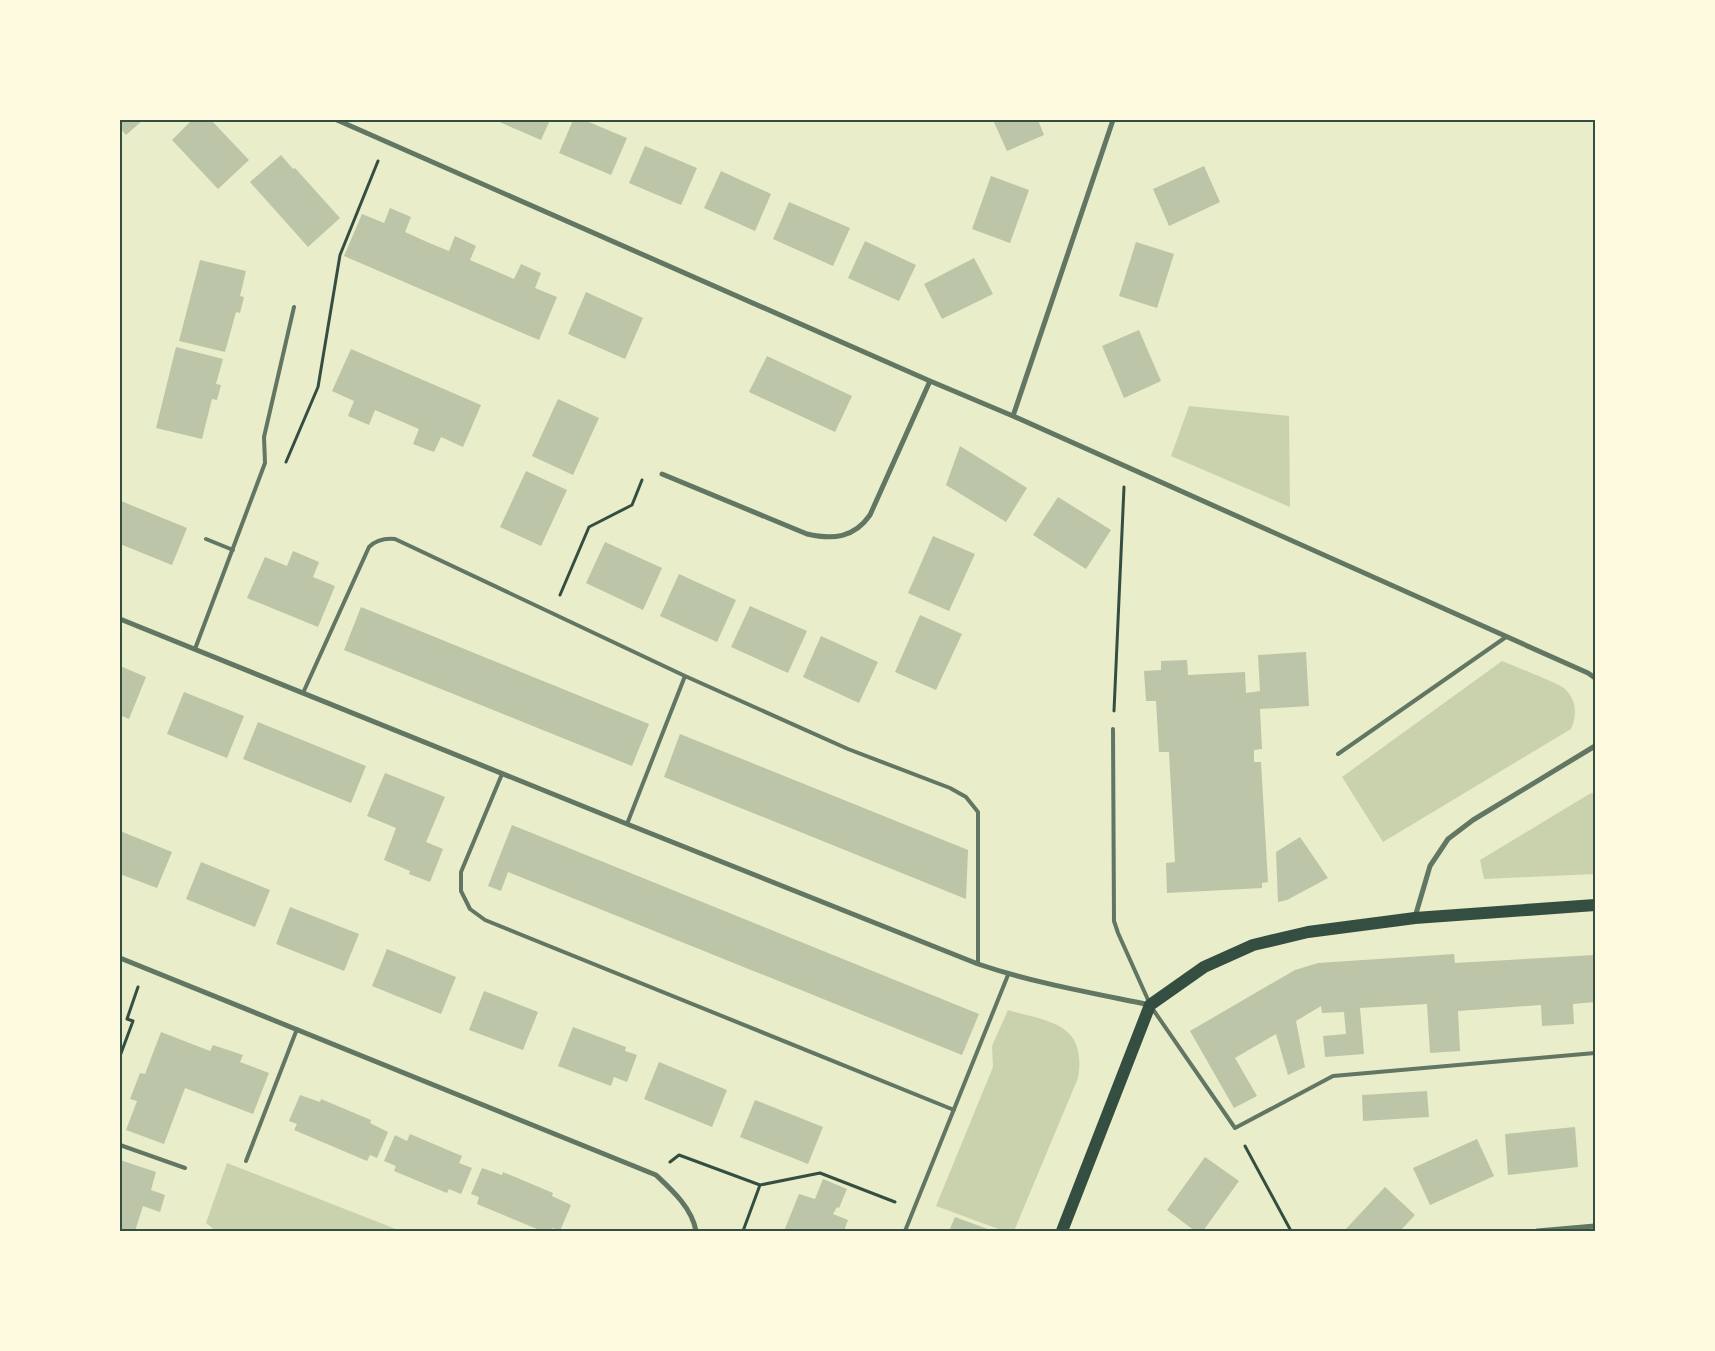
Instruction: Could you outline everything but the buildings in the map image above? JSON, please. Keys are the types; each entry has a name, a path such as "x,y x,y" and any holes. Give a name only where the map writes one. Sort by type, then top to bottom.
{"main road":[{"path":"1062,1231 1150,1005 1204,967 1253,945 1308,932 1415,918 1595,905"}],"street":[{"path":"337,120 930,382 1013,416 1588,673 1595,678"},
{"path":"1013,416 1113,120"},
{"path":"662,474 807,534 819,537 837,537 851,533 863,525 870,514 930,382"},
{"path":"120,619 978,964 1008,975 1049,985 1150,1005"},
{"path":"1415,918 1430,866 1448,839 1473,820 1595,746"},
{"path":"120,958 656,1175 679,1197 695,1225 696,1231"},
{"path":"1537,1231 1595,1226"}],"lane":[{"path":"195,649 265,463 264,437 294,307"},
{"path":"206,539 233,550"},
{"path":"303,693 369,547 379,540 395,539 685,676 848,749 950,788 966,797 978,812 978,964"},
{"path":"1338,754 1506,637"},
{"path":"627,824 685,676"},
{"path":"1113,729 1114,921 1150,1005 1235,1128 1333,1076 1595,1053"},
{"path":"502,774 462,872 461,891 470,909 485,920 954,1110"},
{"path":"905,1231 1008,975"},
{"path":"246,1162 297,1029"},
{"path":"120,1145 185,1168"}],"path":[{"path":"284,468 318,387 340,255 385,142"},
{"path":"1113,729 1124,466"},
{"path":"552,614 590,527 632,505 647,468 662,474"},
{"path":"120,1056 133,1021 127,1019 146,968"},
{"path":"1235,1128 1290,1231"},
{"path":"656,1175 679,1154 760,1185 820,1173 914,1210"},
{"path":"743,1231 760,1185"}],"green space":[{"path":"1189,406 1289,416 1290,507 1171,456"},
{"path":"1502,661 1563,687 1570,695 1575,709 1571,729 1383,842 1342,777"},
{"path":"1591,793 1595,794 1595,874 1484,879 1480,860"},
{"path":"1008,1010 1051,1022 1062,1028 1071,1035 1077,1046 1079,1060 1078,1078 1014,1231 1004,1231 936,1206 993,1067 992,1046"},
{"path":"227,1163 401,1231 216,1231 206,1223"}]}
